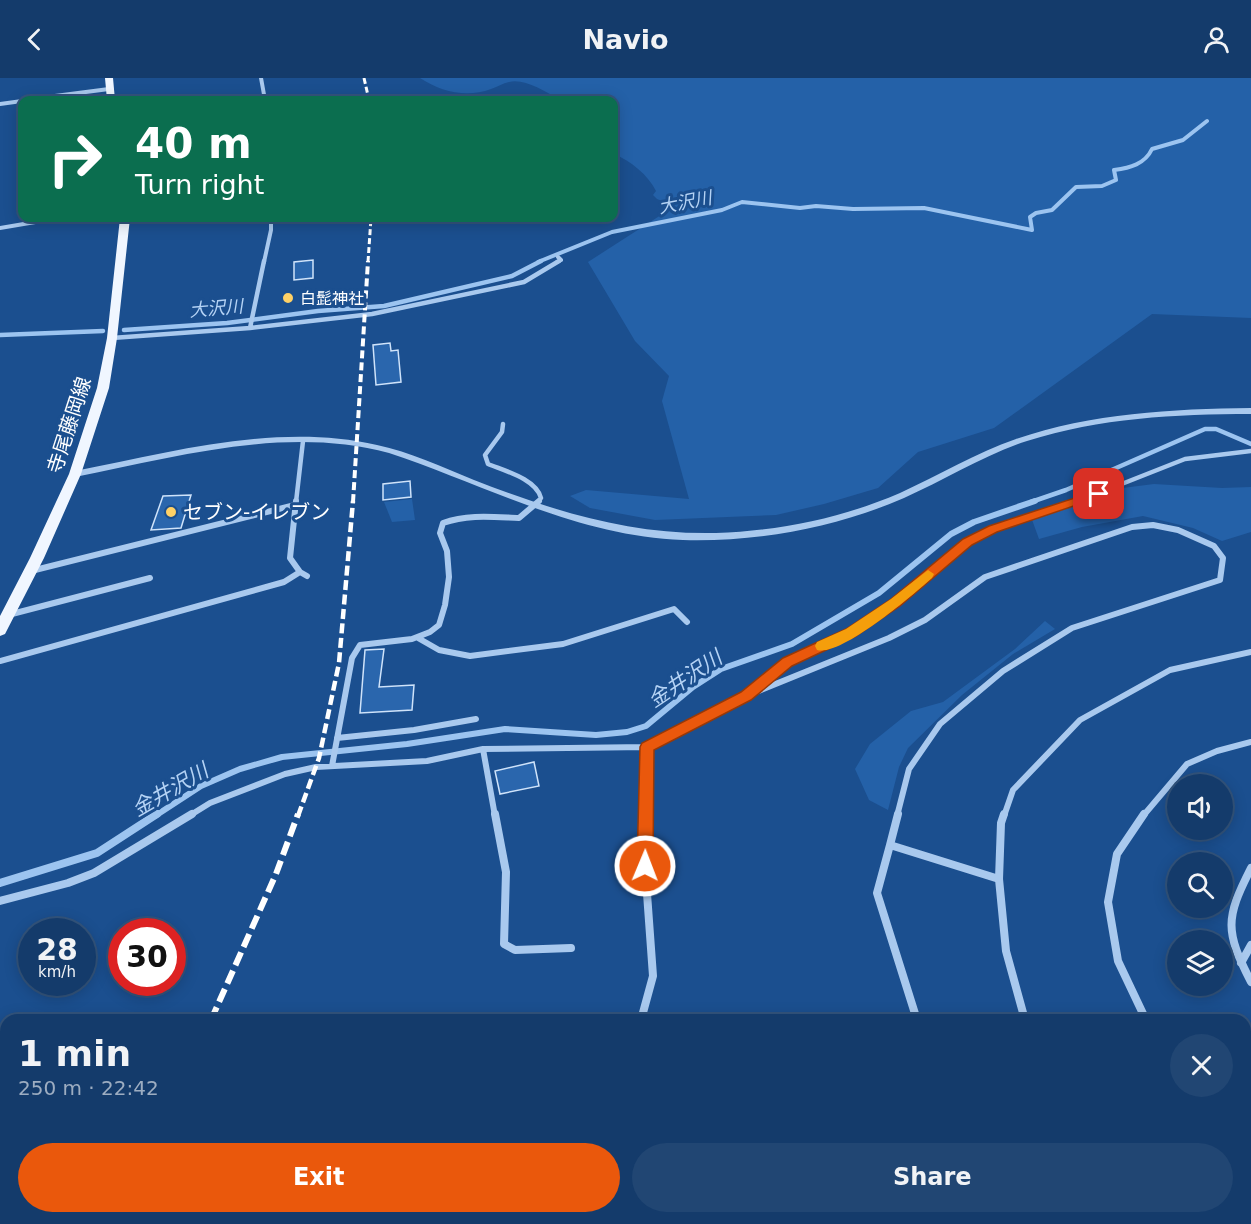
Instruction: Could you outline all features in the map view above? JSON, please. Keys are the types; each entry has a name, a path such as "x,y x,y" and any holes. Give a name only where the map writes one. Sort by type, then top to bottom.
{"main road":[{"path":"109,78 111,96"},
{"name":"寺尾藤岡線","path":"0,630 75,474 103,387 112,338 125,222"}],"street":[{"path":"261,78 264,96"},
{"path":"59,96 110,89"},
{"path":"0,104 18,102"},
{"path":"0,228 35,222"},
{"path":"250,328 271,222"},
{"path":"112,338 250,328 372,314 524,282 561,260 558,257"},
{"path":"75,474 219,447 303,441 368,445 398,454 534,507 584,523 676,536 722,536 788,530 834,519 884,503 1022,440 1131,416 1194,411 1251,411"},
{"path":"333,763 352,658 360,645 418,638 437,628 451,575 447,546 440,533 443,523 459,517 472,516 519,518 534,507 541,498 539,491 524,480 488,464 484,455 502,432 502,424"},
{"path":"303,441 290,558 300,572 307,576"},
{"path":"746,696 788,662 851,633 896,603 967,542 993,529 1077,502 1185,459 1251,451"},
{"path":"30,571 296,506"},
{"path":"0,901 68,883 94,873 210,802 288,773 333,763 427,761 483,749 647,747 746,696 898,634 925,620 985,577 1012,566 1121,530 1153,525 1178,530 1214,546 1223,558 1221,580 1072,628 1003,671 940,724 909,768 877,893 915,1014"},
{"path":"0,661 274,585 300,572"},
{"path":"8,615 150,578"},
{"path":"418,638 439,650 470,656 563,644 674,609 687,622"},
{"path":"1023,1014 1006,951 999,879 1000,822 1013,790 1080,720 1170,670 1251,651"},
{"path":"337,741 476,719"},
{"path":"1143,1014 1119,961 1108,902 1117,854 1150,805 1187,764 1217,751 1251,742"},
{"path":"643,1014 653,976 645,866 647,747"},
{"path":"483,749 506,872 504,945 515,950 571,948"},
{"path":"890,845 999,879"},
{"path":"1251,868 1239,892 1230,926 1241,963 1251,982"},
{"path":"1241,963 1251,945"}],"shaded area":[{"path":"420,78 1251,78 1251,318 1152,314 994,428 918,452 878,488 824,504 776,515 655,520 590,508 570,496 586,490 689,499 662,401 669,376 635,341 588,262 675,206 657,199 653,195 656,191 653,185 644,174 618,156 618,96 553,96 534,86 515,81 473,93 445,90"},
{"path":"1154,484 1222,488 1251,487 1251,532 1222,541 1193,528 1143,516 1082,527 1039,539 1031,517 1099,491"},
{"path":"412,499 415,520 392,522 384,502"},
{"path":"1045,621 1055,629 1013,654 962,695 908,748 899,767 888,810 869,800 855,769 870,744 911,711 943,702 1015,649"}],"building":[{"path":"313,260 313,278 294,280 294,262"},
{"path":"390,343 391,351 398,350 401,382 376,385 373,345"},
{"path":"410,481 411,497 383,500 383,484"},
{"name":"セブン-イレブン","path":"191,495 181,528 151,530 163,496"},
{"path":"384,649 379,687 414,685 412,710 360,713 365,650"},
{"path":"534,762 539,786 500,794 495,771"}],"waterway":[{"name":"大沢川","path":"538,262 612,232 722,210 742,202 800,208 816,206 853,209 924,208 1032,230 1030,217 1036,213 1052,210 1076,187 1102,186 1116,180 1114,170 1136,164 1152,149 1183,140 1207,121"},
{"name":"大沢川","path":"124,330 227,323 318,311 384,306 512,276 541,261"},
{"name":"大沢川","path":"0,335 103,331"},
{"name":"金井沢川","path":"1031,502 1066,490 1205,429 1216,429 1251,444"},
{"name":"金井沢川","path":"155,816 201,786 240,769 282,757 407,744 505,729 596,735 627,732 646,726 693,687 721,669 792,644 879,593 951,534 974,522 1035,501"},
{"name":"金井沢川","path":"0,883 97,853 157,814"}],"railway":[{"path":"364,78 368,96"},
{"path":"368,262 371,222"},
{"path":"353,502 368,261"},
{"path":"298,816 319,758 339,663 353,501"},
{"path":"214,1014 276,874 298,814"}],"slow traffic":[{"path":"822,646 851,633 896,603 928,574"}],"place":[{"name":"白髭神社","path":"288,298"},
{"name":"セブン-イレブン","path":"171,512"}],"route":[{"path":"645,866 647,747 746,696 788,662 851,633 896,603 967,542 993,529 1099,494"}]}
